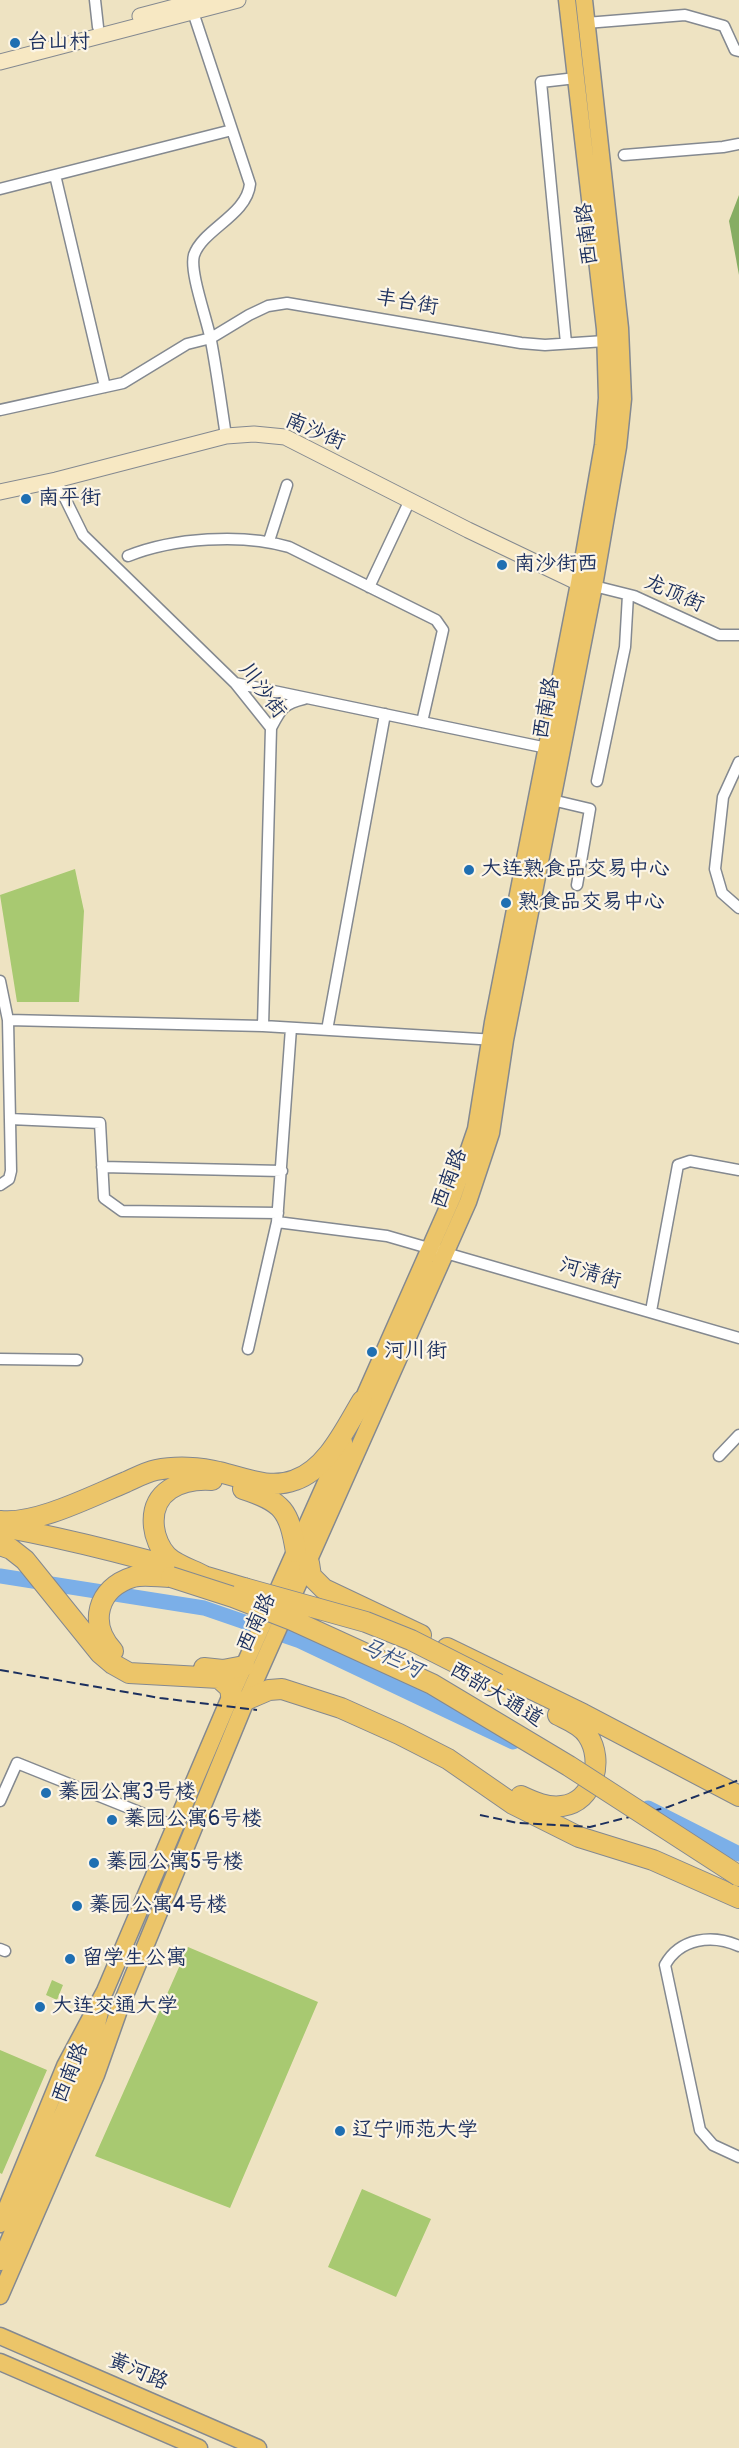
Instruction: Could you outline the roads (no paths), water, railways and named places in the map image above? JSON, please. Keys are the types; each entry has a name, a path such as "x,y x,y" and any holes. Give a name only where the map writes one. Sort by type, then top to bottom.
{"highway":[{"path":"0,1521 45,1515 155,1470 181,1468 217,1471 250,1482 274,1485 293,1481 307,1475 321,1463 362,1401"},
{"path":"204,1576 168,1556 158,1541 153,1518 156,1503 164,1493 177,1485 196,1479 212,1480 272,1499 283,1510 311,1576 324,1589 583,1714 739,1796"},
{"name":"西部大通道","path":"0,1526 50,1536 244,1588 436,1676 574,1758 739,1864"},
{"name":"西部大通道","path":"0,1537 48,1545 171,1577 233,1596 292,1620 432,1684 569,1767 739,1876"},
{"path":"0,1545 11,1549 25,1560 100,1653 113,1665 129,1673 219,1678 239,1697 282,1689 302,1695 399,1734 448,1759 513,1804 579,1837 653,1860 739,1898"},
{"path":"171,1577 135,1576 118,1583 102,1601 99,1627 102,1638 116,1654 127,1661 137,1663 223,1670 250,1665"},
{"path":"244,1588 366,1622 393,1633 577,1725 588,1734 596,1757 596,1768 584,1795 573,1803 561,1806 541,1805 474,1778"}],"main road":[{"name":"西南路","path":"303,1557 362,1401 453,1196 476,1129 552,800 586,584 608,398 605,341 567,0"},
{"name":"西南路","path":"0,2296 96,2075 250,1665 285,1596 445,1254 468,1202 491,1133 498,1040 547,748 618,447 623,399 620,328 584,0"},
{"name":"西南路","path":"0,2224 65,2066 105,1991 174,1826 239,1697"},
{"path":"93,2042 105,1991"},
{"path":"93,2042 123,2001"},
{"name":"西南路","path":"0,2262 93,2042"},
{"name":"黄河路","path":"0,2336 258,2448"},
{"path":"0,2362 199,2448"}],"street":[{"path":"95,0 98,27"},
{"path":"0,52 193,4 238,0"},
{"path":"0,62 193,4"},
{"path":"193,4 250,184 249,196 207,238 194,255 195,275 211,338 226,436"},
{"path":"586,23 685,15 723,26 735,50 739,51"},
{"path":"566,343 541,82 576,78"},
{"path":"0,189 232,130"},
{"path":"624,155 739,144"},
{"path":"55,175 105,387"},
{"name":"丰台街","path":"0,410 123,383 188,344 211,338 268,306 287,303 521,343 605,341"},
{"name":"南沙街","path":"0,492 56,480 226,436 254,434 285,437 586,584"},
{"name":"川沙街","path":"56,480 83,535 235,683 271,728 263,1026"},
{"path":"269,541 287,485"},
{"path":"369,587 410,500"},
{"path":"128,556 150,548 202,540 269,541 289,547 436,620 443,630 422,722"},
{"name":"龙顶街","path":"586,584 628,595 719,635 739,635"},
{"path":"597,781 625,647 628,595"},
{"path":"235,683 547,748"},
{"path":"271,728 281,709 290,702 307,698"},
{"path":"327,1030 385,714"},
{"path":"739,762 723,797 715,869 722,893 739,909"},
{"path":"552,800 590,809 577,885"},
{"path":"0,981 2,1001 8,1020 11,1171 9,1179 0,1185"},
{"path":"8,1020 263,1026 498,1040"},
{"path":"248,1349 278,1218 291,1028"},
{"path":"10,1119 100,1123 102,1167 282,1171"},
{"path":"651,1311 678,1166 690,1161 739,1170"},
{"name":"河清街","path":"102,1167 104,1198 122,1211 278,1218 387,1236 739,1338"},
{"path":"0,1359 77,1360"},
{"path":"719,1456 739,1435"},
{"path":"0,1801 17,1763 174,1826"},
{"path":"739,1946 728,1941 707,1939 686,1945 672,1953 665,1965 700,2130 713,2145 739,2157"}],"waterway":[{"name":"马栏河","path":"0,1576 204,1608 300,1641 513,1742"},
{"name":"马栏河","path":"648,1808 739,1854"}],"railway":[{"path":"0,1670 160,1698 257,1710"},
{"path":"480,1815 518,1823 590,1827 668,1807 739,1780"}],"place":[{"name":"台山村","path":"15,43"},
{"name":"南平街","path":"26,499"},
{"name":"南沙街西","path":"502,565"},
{"name":"大连熟食品交易中心","path":"469,870"},
{"name":"熟食品交易中心","path":"506,903"},
{"name":"河川街","path":"372,1352"},
{"name":"蓁园公寓3号楼","path":"46,1793"},
{"name":"蓁园公寓6号楼","path":"112,1820"},
{"name":"蓁园公寓5号楼","path":"94,1863"},
{"name":"蓁园公寓4号楼","path":"77,1906"},
{"name":"留学生公寓","path":"70,1959"},
{"name":"大连交通大学","path":"40,2007"},
{"name":"辽宁师范大学","path":"340,2131"}]}
